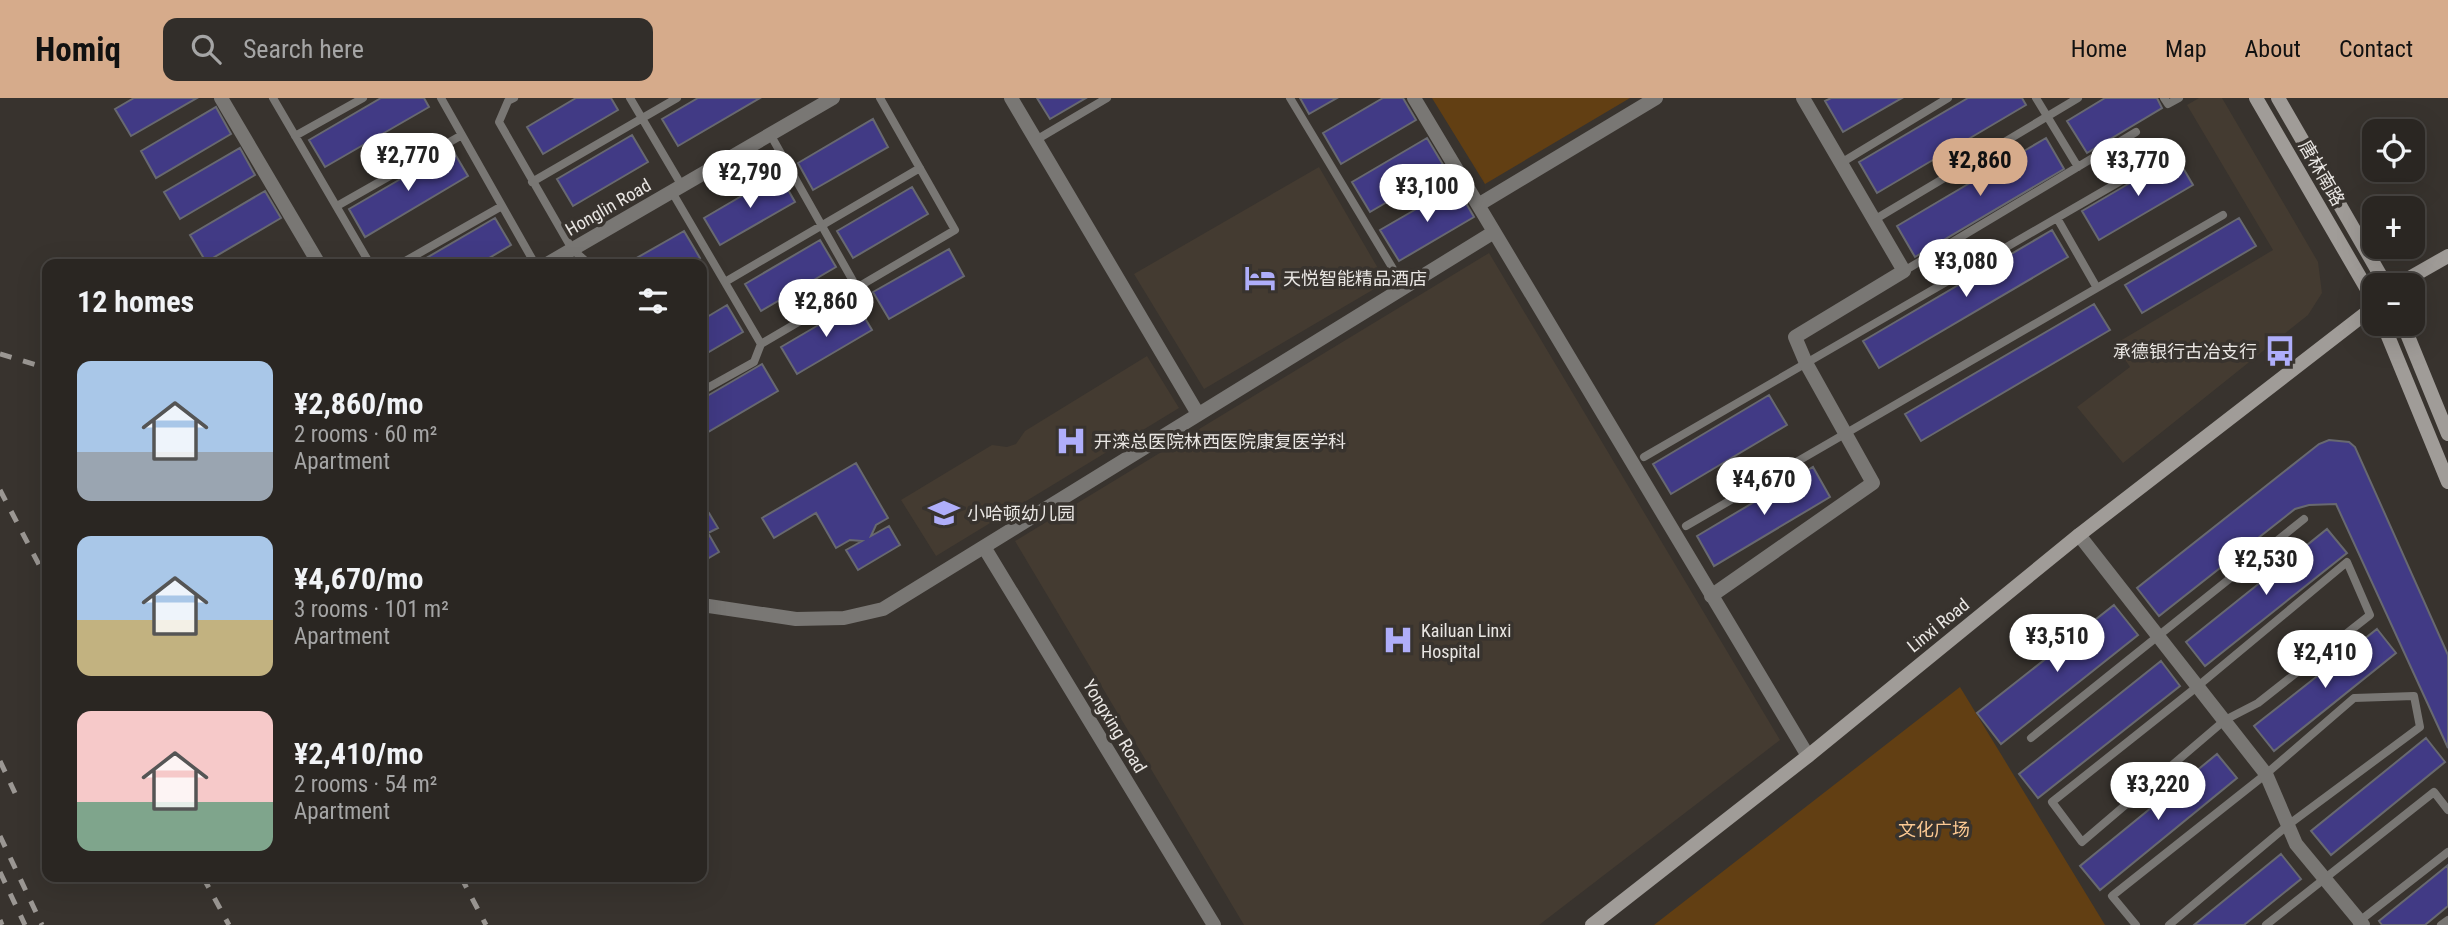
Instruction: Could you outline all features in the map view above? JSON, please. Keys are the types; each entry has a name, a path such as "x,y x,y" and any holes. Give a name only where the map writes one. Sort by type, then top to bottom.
{"main road":[{"name":"唐林南路","path":"2256,98 2362,281"},
{"path":"2278,98 2379,273"},
{"path":"2418,273 2448,256"},
{"name":"Linxi Road","path":"1592,925 2080,535 2362,314"},
{"path":"2388,336 2448,482"},
{"path":"2408,336 2448,434"}],"street":[{"path":"221,98 317,259"},
{"path":"1011,98 1198,414"},
{"path":"1414,98 1808,755"},
{"path":"1478,205 1656,98"},
{"path":"1711,596 1873,483 1806,363 1795,337 1904,271 1803,98"},
{"name":"Honglin Road","path":"555,259 825,100"},
{"path":"707,606 796,619 844,618 883,609 1494,232"},
{"path":"2080,535 2266,774 2296,844 2359,924"},
{"name":"Yongxing Road","path":"984,547 1214,925"}],"lane":[{"path":"272,98 367,259"},
{"path":"295,136 363,98"},
{"path":"442,98 532,259"},
{"path":"630,98 725,282 761,344"},
{"path":"532,182 677,98"},
{"path":"707,388 754,362 761,344 955,230 880,98"},
{"path":"1036,140 1107,98"},
{"path":"1290,98 1404,287"},
{"path":"1841,163 1948,98"},
{"path":"2036,98 2078,167"},
{"path":"1874,220 2078,98"},
{"path":"2164,98 2168,104 2179,98"},
{"path":"510,99 499,122 572,249 583,259"},
{"path":"1904,271 2136,132"},
{"path":"769,134 857,288"},
{"path":"337,206 462,135"},
{"path":"1644,457 2169,153"},
{"path":"725,282 920,168"},
{"path":"409,259 502,206"},
{"path":"1686,526 2223,215"},
{"path":"2057,218 2097,288"},
{"path":"2031,738 2304,519"},
{"path":"2347,562 2370,615 2258,703 2225,720 2082,842 2052,802 2198,686 2347,562"},
{"path":"2136,925 2112,896 2266,774 2354,698 2414,696 2420,727 2288,825 2169,925"},
{"path":"2266,925 2434,792 2448,810"},
{"path":"2359,924 2448,852"},
{"path":"2441,925 2448,920"}],"shaded area":[{"path":"2199,98 2222,98 2318,262 2322,293 2308,315 2123,463 2077,407 2130,367 2115,344 2273,250 2187,105"},
{"name":"天悦智能精品酒店","path":"1319,167 1386,282 1204,389 1134,274"},
{"name":"Kailuan Linxi Hospital","path":"1489,253 1780,740 1539,925 1244,925 1015,541"},
{"name":"开滦总医院林西医院康复医学科","path":"1147,356 1179,408 936,556 901,500 992,445 1007,447 1016,444 1025,431"}],"green space":[{"path":"1432,98 1630,98 1485,184"},
{"name":"文化广场","path":"1960,687 2105,925 1654,925"}],"building":[{"path":"134,98 197,98 131,136 115,109"},
{"path":"381,98 424,98 429,107 325,167 309,140"},
{"path":"576,98 611,98 618,110 543,154 527,127"},
{"path":"698,98 760,98 678,146 662,119"},
{"path":"1037,98 1086,98 1050,119"},
{"path":"1300,98 1337,98 1309,114"},
{"path":"1383,98 1403,98 1416,120 1341,164 1323,133"},
{"path":"1831,98 1902,98 1843,132 1825,101"},
{"path":"1968,98 2022,98 2026,105 1877,193 1859,162"},
{"path":"2105,98 2157,98 2162,108 2087,153 2067,121"},
{"path":"216,107 231,134 156,178 141,151"},
{"path":"873,119 888,147 813,190 798,163"},
{"path":"632,135 648,162 573,206 557,179"},
{"path":"1427,138 1445,168 1370,212 1352,182"},
{"path":"2046,138 2064,169 1915,257 1897,226"},
{"path":"240,148 255,175 180,219 164,192"},
{"path":"452,149 468,176 365,237 349,209"},
{"path":"2176,156 2193,185 2099,240 2082,211"},
{"path":"779,174 795,202 720,245 704,218"},
{"path":"1456,186 1474,217 1399,261 1380,230"},
{"path":"912,187 928,214 853,258 837,231"},
{"path":"265,191 281,218 211,259 204,259 190,235"},
{"path":"495,218 511,245 487,259 425,259"},
{"path":"2239,218 2256,246 2142,313 2125,285"},
{"path":"2052,230 2068,257 1879,368 1863,341"},
{"path":"684,231 700,258 698,259 635,259"},
{"path":"820,240 836,267 761,311 745,284"},
{"path":"949,249 964,276 889,319 873,292"},
{"path":"856,303 872,330 797,374 781,347"},
{"path":"2094,304 2110,330 1921,441 1905,414"},
{"path":"727,305 743,332 707,353 707,317"},
{"path":"762,364 778,391 707,433 707,396"},
{"path":"1769,395 1787,425 1671,494 1653,464"},
{"path":"2329,440 2349,442 2355,447 2448,655 2448,748 2336,504 2309,505 2295,509 2159,616 2137,588 2319,444"},
{"path":"856,463 888,518 876,525 871,536 889,526 900,545 858,570 846,550 862,541 850,540 836,548 816,513 774,538 762,518"},
{"path":"1813,467 1830,497 1714,566 1697,536"},
{"path":"709,513 718,528 708,533 719,552 707,559 707,514"},
{"path":"2327,529 2347,553 2205,666 2186,642"},
{"path":"2114,605 2138,635 2001,744 1977,713"},
{"path":"2377,629 2396,653 2274,751 2254,726"},
{"path":"2161,661 2180,686 2038,798 2019,774"},
{"path":"2426,738 2445,762 2331,855 2311,831"},
{"path":"2217,754 2237,778 2100,890 2080,866"},
{"path":"2281,854 2301,879 2244,925 2194,925"},
{"path":"2448,865 2448,906 2425,925 2382,925 2379,921"}],"railway":[{"path":"0,354 42,367"},
{"path":"0,490 42,570"},
{"path":"0,761 15,793"},
{"path":"0,836 42,925"},
{"path":"0,872 25,925"},
{"path":"206,882 229,925"},
{"path":"464,882 486,925"},
{"path":"0,920 2,925"}],"place":[{"name":"天悦智能精品酒店","path":"1260,278"},
{"name":"承德银行古冶支行","path":"2280,351"},
{"name":"开滦总医院林西医院康复医学科","path":"1071,441"},
{"name":"小哈顿幼儿园","path":"944,513"},
{"name":"Kailuan Linxi Hospital","path":"1398,640"}]}
